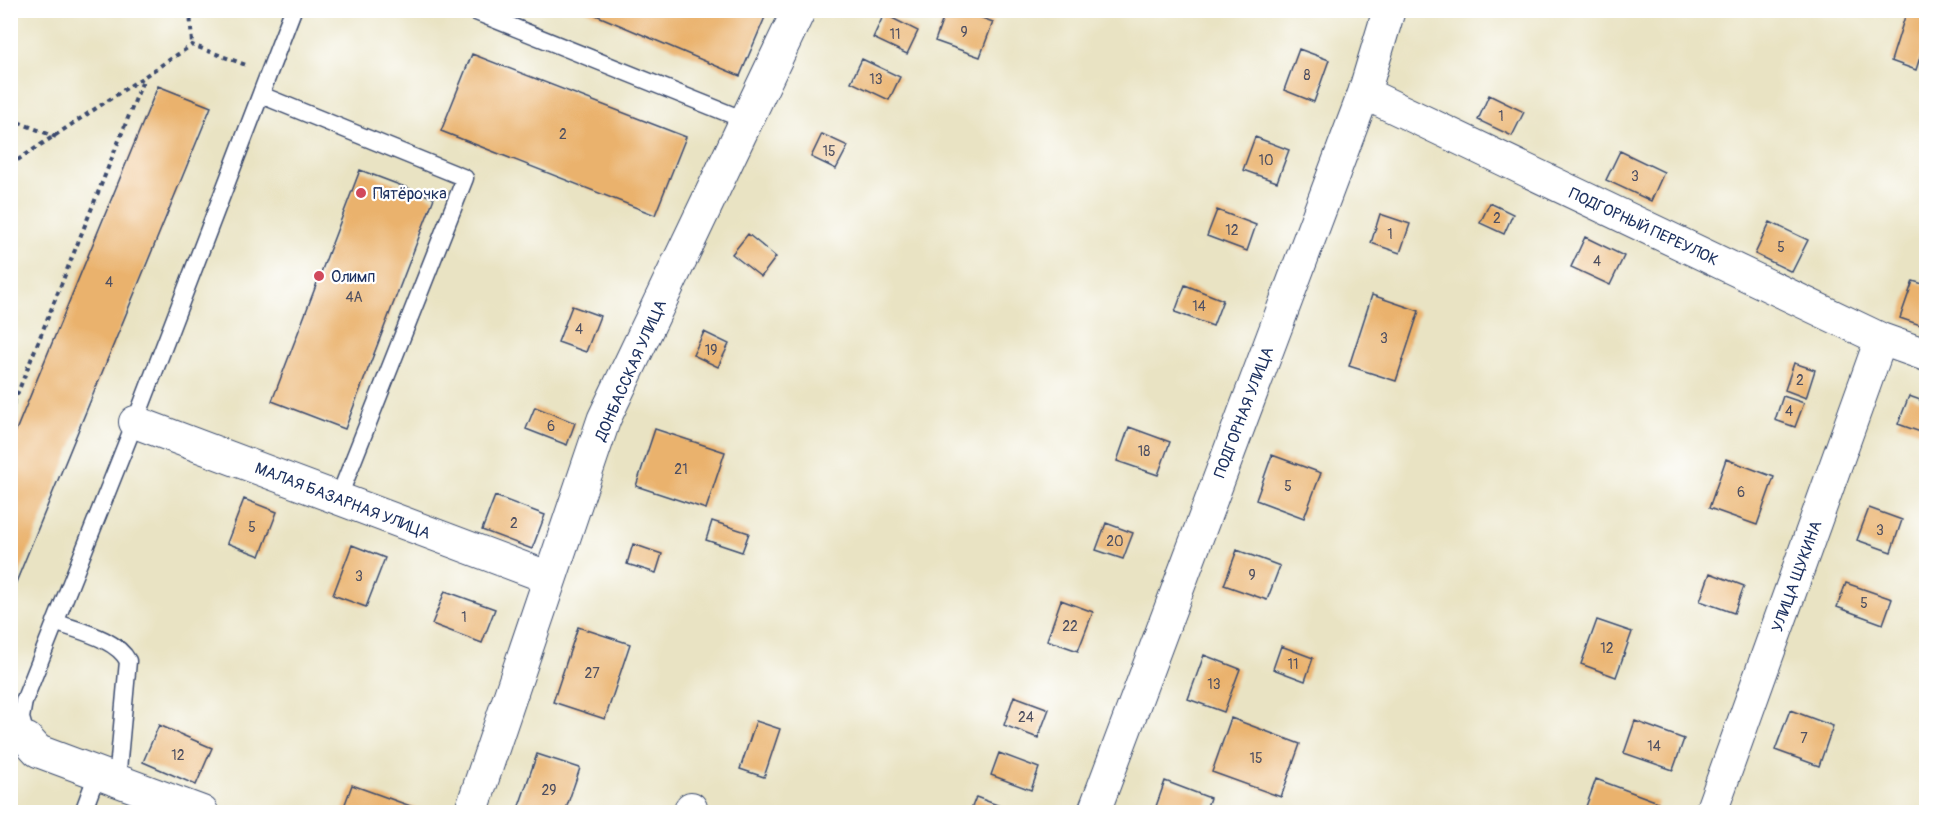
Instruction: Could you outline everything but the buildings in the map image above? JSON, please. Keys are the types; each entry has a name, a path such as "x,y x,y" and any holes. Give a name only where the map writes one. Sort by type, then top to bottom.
{"street":[{"name":"ДОНБАССКАЯ УЛИЦА","path":"471,813 604,419 799,10"},
{"name":"ПОДГОРНАЯ УЛИЦА","path":"1094,813 1364,93 1389,10"},
{"name":"ПОДГОРНЫЙ ПЕРЕУЛОК","path":"1364,93 1881,339 1926,355"},
{"name":"УЛИЦА ЩУКИНА","path":"1711,813 1881,339"},
{"name":"МАЛАЯ БАЗАРНАЯ УЛИЦА","path":"135,422 550,578"},
{"path":"27,739 38,752 199,812"}],"lane":[{"path":"27,739 21,718 24,701 135,422 293,10"},
{"path":"471,10 747,121"},
{"path":"261,95 465,178 338,499"},
{"path":"55,622 114,646 123,652 128,661 107,778 83,813"}],"path":[{"path":"190,10 192,45"},
{"path":"192,45 269,74"},
{"path":"10,165 56,137 192,45"},
{"path":"10,412 12,402 144,78"},
{"path":"10,119 56,137"}],"place":[{"name":"Пятёрочка","path":"361,193"},
{"name":"Олимп","path":"319,276"}]}
